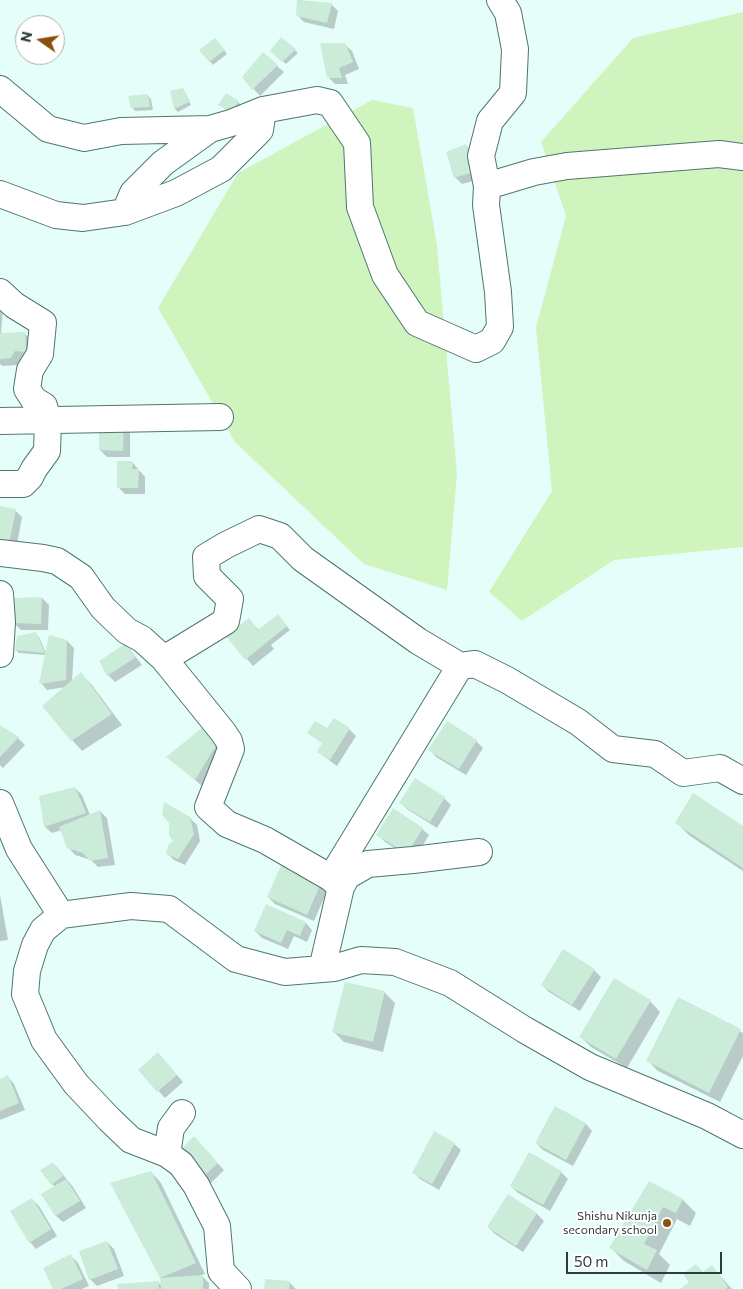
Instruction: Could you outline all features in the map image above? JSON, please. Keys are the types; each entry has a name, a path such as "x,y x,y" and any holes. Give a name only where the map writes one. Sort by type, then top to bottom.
{"street":[{"path":"0,89 48,130 84,138 121,131 210,129 263,110 317,100 330,103 357,143 360,206 385,275 417,323 476,349 492,341 500,327 498,292 486,205 487,186 481,156 490,121 513,93 515,49 508,13 500,0"},
{"path":"0,194 56,215 83,218 125,212 176,192 222,169 260,130 263,110"},
{"path":"125,212 133,194 163,163 210,129"},
{"path":"487,186 534,172 567,166 719,154 743,157"},
{"path":"0,292 14,305 43,323 40,354 30,370 27,389 34,400 44,406 48,420 47,451 30,477 23,484 0,484"},
{"path":"0,421 220,417"},
{"path":"164,659 226,621 230,599 207,576 206,557 259,529 280,536 302,559 418,642 460,666 475,664 507,680 578,722 613,749 655,754 683,773 720,768 743,781"},
{"path":"0,553 57,561 80,578 103,608 127,631 142,639 164,659 229,741 231,749 208,807 227,824 265,840 336,883"},
{"path":"0,594 2,622 0,654"},
{"path":"322,969 336,883 460,666"},
{"path":"0,803 19,849 61,916"},
{"path":"336,883 368,864 479,852"},
{"path":"238,1289 221,1271 217,1226 196,1185 181,1164 167,1154 132,1140 108,1119 76,1084 44,1040 25,994 27,971 42,930 61,916 131,906 169,910 236,959 285,972 334,968 361,960 395,962 450,983 524,1030 590,1067 707,1116 743,1135"},
{"path":"167,1154 171,1128 182,1113"}],"green space":[{"path":"743,12 743,547 614,560 522,621 489,592 552,491 536,327 566,216 541,142 633,38"},
{"path":"372,100 413,108 437,245 457,474 447,590 364,564 235,442 158,308 238,173"}],"building":[{"path":"297,0 332,3 327,23 296,16"},
{"path":"281,37 296,49 282,62 270,51"},
{"path":"215,38 225,50 209,62 199,50"},
{"path":"320,43 345,43 353,62 339,68 342,78 327,78"},
{"path":"263,52 278,65 252,90 242,77"},
{"path":"183,88 189,102 174,109 170,91"},
{"path":"226,93 239,101 231,112 218,105"},
{"path":"148,94 150,107 131,108 128,96"},
{"path":"466,144 474,172 454,178 446,152"},
{"path":"25,332 26,352 15,351 11,358 0,359 0,333"},
{"path":"99,422 124,422 123,451 99,450"},
{"path":"117,461 133,461 132,469 139,469 138,488 117,488"},
{"path":"0,506 16,509 9,544 0,542"},
{"path":"42,597 41,624 13,623 14,598"},
{"path":"278,614 287,626 245,660 226,636 249,618 258,630"},
{"path":"36,632 45,653 15,650 17,636"},
{"path":"49,635 67,640 66,680 39,684"},
{"path":"126,643 136,657 107,676 99,661"},
{"path":"81,672 112,714 71,741 42,706"},
{"path":"334,718 350,728 330,760 317,752 322,743 307,733 315,721 327,728"},
{"path":"447,721 477,740 459,769 428,750"},
{"path":"208,723 221,737 195,780 166,757"},
{"path":"0,725 19,737 0,757"},
{"path":"415,778 445,797 430,822 399,803"},
{"path":"75,787 86,813 44,827 39,796"},
{"path":"693,793 743,826 743,868 675,823"},
{"path":"164,802 190,817 194,834 178,859 166,854 168,845 173,841 169,835 169,823 162,815"},
{"path":"393,808 423,828 407,854 376,835"},
{"path":"100,810 108,858 90,861 83,853 67,848 59,827"},
{"path":"282,863 322,881 307,915 267,897"},
{"path":"266,904 306,922 300,936 287,930 281,943 254,931"},
{"path":"563,949 595,969 572,1005 541,985"},
{"path":"614,978 651,1000 616,1059 579,1037"},
{"path":"345,982 385,991 373,1042 332,1032"},
{"path":"678,997 741,1029 709,1093 646,1061"},
{"path":"158,1052 177,1075 157,1092 138,1070"},
{"path":"8,1075 19,1103 0,1111 0,1079"},
{"path":"555,1106 586,1123 566,1160 535,1143"},
{"path":"434,1131 455,1143 432,1184 412,1173"},
{"path":"194,1136 218,1163 202,1178 178,1152"},
{"path":"529,1152 562,1171 543,1205 510,1186"},
{"path":"53,1162 63,1176 51,1185 40,1170"},
{"path":"151,1171 196,1263 160,1278 110,1183"},
{"path":"66,1179 80,1201 55,1216 41,1194"},
{"path":"649,1181 683,1199 676,1213 663,1207 644,1244 657,1250 647,1270 609,1248"},
{"path":"508,1194 537,1213 516,1246 487,1227"},
{"path":"32,1198 51,1229 29,1243 10,1211"},
{"path":"107,1241 118,1269 89,1280 79,1251"},
{"path":"71,1254 83,1279 61,1289 53,1289 43,1268"},
{"path":"696,1264 703,1272 712,1265 728,1287 726,1289 680,1289 689,1282 683,1274"},
{"path":"203,1275 203,1289 161,1289 160,1278"},
{"path":"265,1279 290,1281 289,1289 264,1289"},
{"path":"159,1281 159,1289 118,1289 117,1284"}],"place":[{"name":"Shishu Nikunja secondary school","path":"667,1223"}]}
